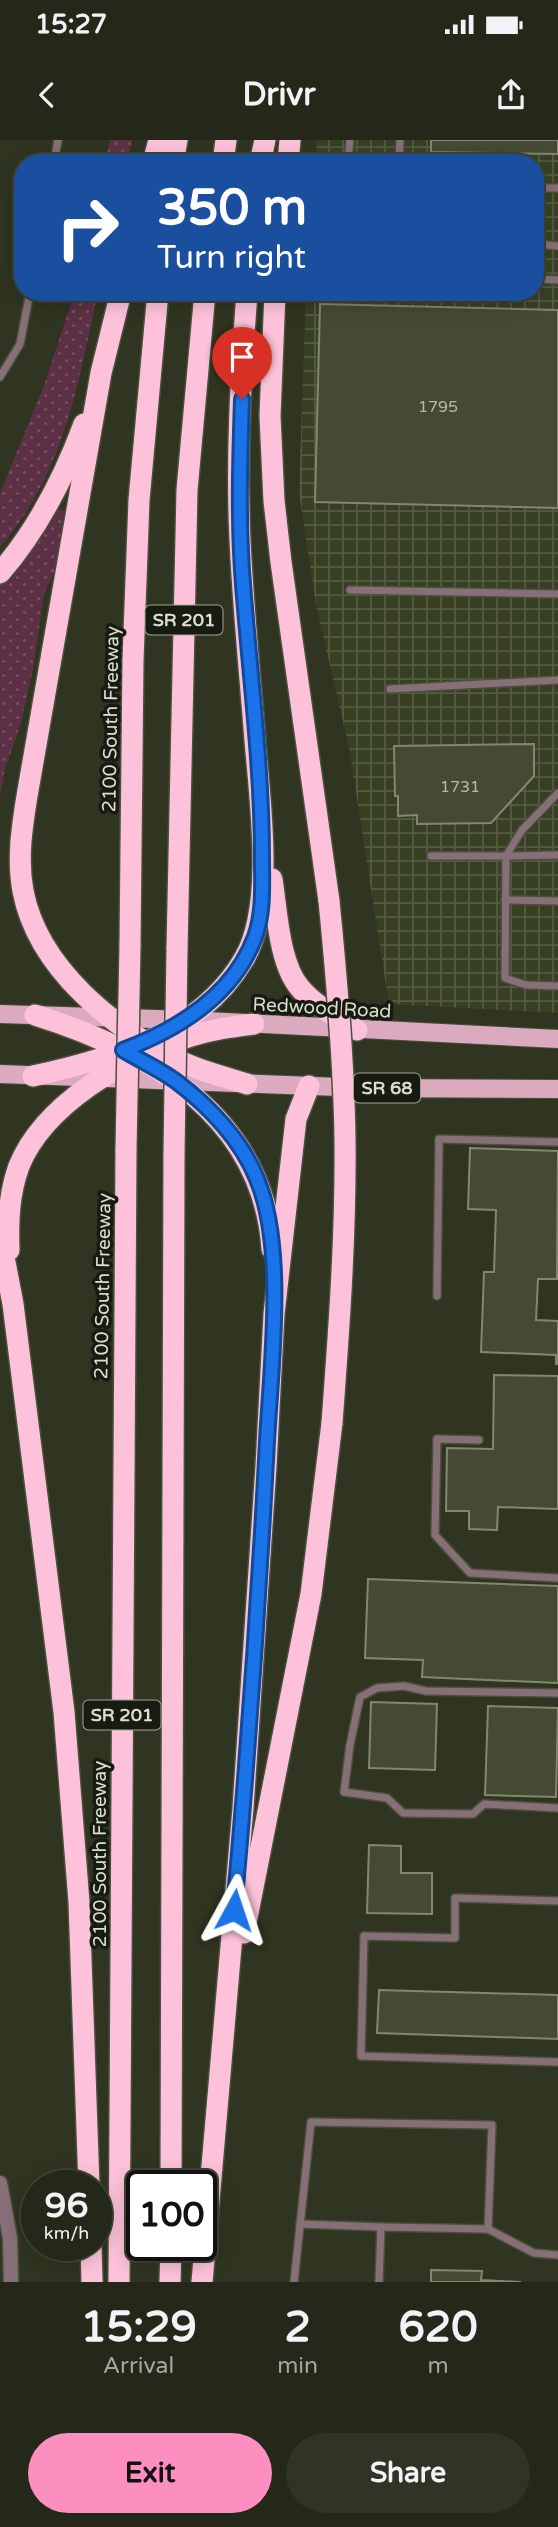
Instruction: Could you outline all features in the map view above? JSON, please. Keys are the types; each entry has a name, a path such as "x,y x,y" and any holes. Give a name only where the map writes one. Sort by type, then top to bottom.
{"highway":[{"path":"119,301 102,373 27,796 20,858 27,909 39,935 73,982 205,1107 251,1164 264,1197 271,1234 274,1314"},
{"name":"2100 South Freeway","path":"119,2282 126,1149 133,660 139,500 157,301"},
{"name":"SR 201","path":"171,2170 177,949 187,490 204,301"},
{"path":"247,301 240,539 262,819 282,943 291,976 309,997 357,1030"},
{"path":"223,2038 311,1594 332,1423 342,1286 345,1141 340,1006 329,901 274,501 270,416 275,301"},
{"path":"0,573 35,527 55,492 102,373"},
{"path":"88,2170 82,1966 70,1782 50,1592 13,1304 9,1205 20,1165 29,1147 55,1114 80,1093 207,1004 232,978 244,960 254,938 261,906 262,819"},
{"path":"35,1015 247,1084"},
{"path":"33,1076 206,1032 254,1024"},
{"path":"202,2282 243,1808 274,1314 296,1119 309,1086"},
{"path":"0,1236 13,1304"},
{"path":"91,2261 92,2282"},
{"path":"170,2282 171,2261"}],"main road":[{"name":"Redwood Road","path":"0,1014 186,1020 558,1039"},
{"name":"SR 68","path":"0,1074 309,1086 558,1089"}],"street":[{"path":"0,2183 10,2238 11,2282"}],"lane":[{"path":"0,377 20,344 28,301"},
{"path":"351,590 558,594"},
{"path":"390,689 558,680"},
{"path":"558,793 522,830 506,856 505,900 505,978 526,985 558,986"},
{"path":"431,856 558,855"},
{"path":"505,900 558,901"},
{"path":"437,1296 439,1139 558,1142"},
{"path":"479,1440 437,1439 435,1535 470,1573 558,1578"},
{"path":"558,1693 426,1691 404,1686 377,1688 360,1698 349,1745 344,1792 387,1798 403,1813 473,1814 484,1804 558,1808"},
{"path":"558,1901 455,1898 455,1938 364,1936 361,2056 558,2062"},
{"path":"294,2282 311,2122 492,2125 488,2229"},
{"path":"300,2224 488,2229 534,2253 558,2255"},
{"path":"379,2282 382,2227"}],"shaded area":[{"path":"110,140 132,140 129,154 107,154"},
{"path":"317,140 558,140 558,1013 389,1004 349,747 316,605 299,492 306,301 544,301 544,154 316,154"},
{"path":"72,301 96,301 75,394 54,458 22,519 0,547 0,493 43,388"},
{"path":"55,508 66,512 55,570 44,594 33,668 21,723 5,769 0,796 0,583"}],"building":[{"path":"431,140 558,140 558,154 431,152"},
{"path":"320,304 558,310 558,508 315,502"},
{"path":"534,744 534,776 491,823 417,824 417,815 398,816 394,746"},
{"path":"470,1148 558,1151 557,1279 538,1279 536,1320 558,1321 558,1364 556,1355 481,1352 484,1272 494,1272 496,1210 468,1209"},
{"path":"494,1375 558,1376 558,1509 498,1507 497,1530 469,1529 469,1511 446,1511 447,1448 493,1449"},
{"path":"368,1579 558,1586 558,1683 422,1677 423,1660 365,1658"},
{"path":"371,1702 437,1704 435,1770 369,1768"},
{"path":"488,1706 558,1708 556,1797 485,1795"},
{"path":"369,1845 401,1846 401,1873 432,1873 432,1914 367,1913"},
{"path":"379,1990 558,1995 558,2039 377,2033"},
{"path":"431,2270 482,2271 481,2280 521,2282 431,2282"}],"route":[{"path":"234,1910 266,1466 274,1314 271,1234 264,1197 251,1164 230,1135 205,1107 176,1081 123,1050 174,1027 198,1012 215,996 244,960 260,916 262,819 240,539 242,399"}]}
